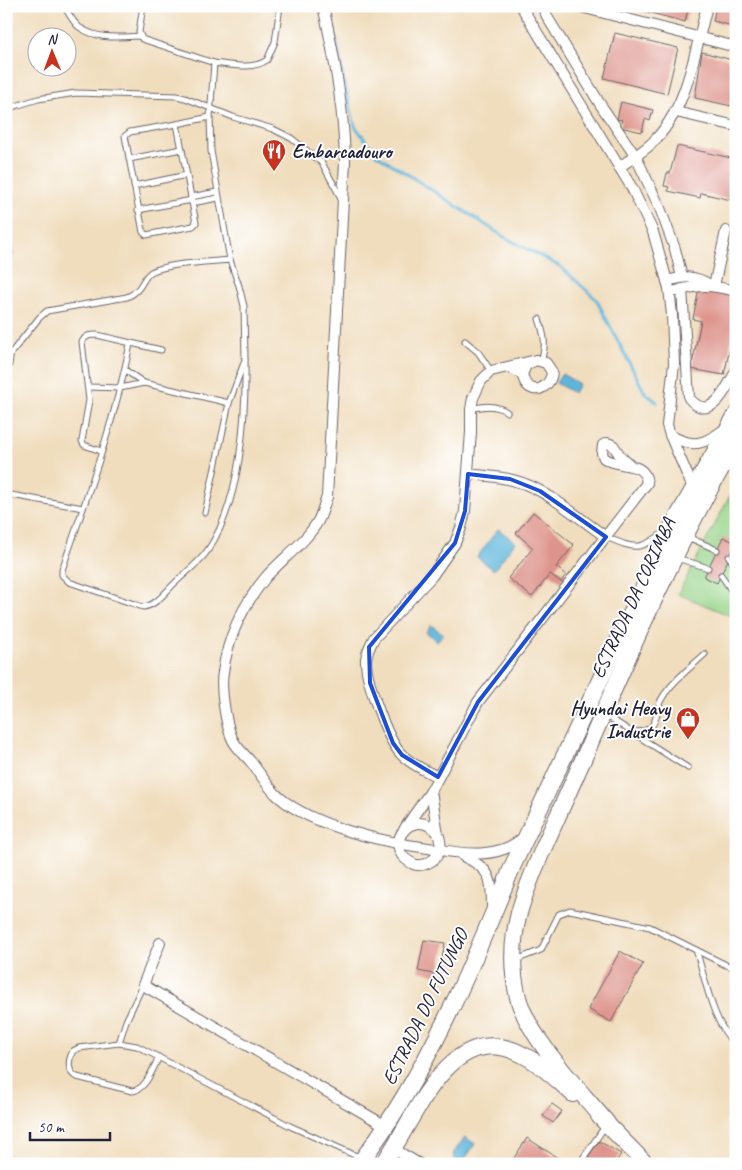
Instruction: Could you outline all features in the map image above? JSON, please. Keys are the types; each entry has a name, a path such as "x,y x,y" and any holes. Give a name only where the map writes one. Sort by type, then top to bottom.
{"main road":[{"name":"ESTRADA DA CORIMBA","path":"607,1123 545,1048 521,1009 513,967 516,927 526,889 603,713 674,558 679,530 692,488 732,421"},
{"name":"ESTRADA DA CORIMBA","path":"492,917 513,865 588,705 679,530 701,503 736,443"},
{"name":"ESTRADA DO FUTUNGO","path":"361,1161 386,1126 444,1026 492,917"},
{"name":"ESTRADA DO FUTUNGO","path":"383,1164 394,1149 416,1109 442,1074 458,1058 468,1052 483,1047 495,1046 527,1056 607,1123 646,1164"}],"street":[{"path":"323,6 337,76 344,126 345,162 327,496 317,522 248,600 232,632 222,673 225,713 234,741 279,797 316,821 398,844 475,854 504,850 513,846 529,833"},
{"path":"521,6 632,188 653,232 667,281 674,341 674,364 667,425 692,488"},
{"path":"542,6 600,104 636,156 660,208 675,249 682,277"},
{"path":"576,6 736,47"},
{"path":"619,166 651,145 676,112 683,96 707,6"},
{"path":"676,112 736,126"},
{"path":"714,286 726,231"},
{"path":"667,281 687,276 700,279 714,286"},
{"path":"669,292 694,286 714,286 736,291"},
{"path":"682,289 689,398 699,406 705,407 716,402 722,397 736,371"},
{"path":"438,777 415,765 402,755 393,743 370,683 366,659 374,638 432,576 455,543 466,510 470,409 481,380 491,371 508,367 538,360 546,362 552,372 550,382 546,386 533,389 526,384 522,375 508,367"},
{"path":"522,375 526,365 538,360"},
{"path":"670,435 681,442 696,444 711,439 732,421"},
{"path":"432,791 440,838 440,850 430,862 419,865 413,864 404,858 398,844 399,837 432,791 478,702 647,483 647,476 631,466"},
{"path":"468,474 510,479 526,484 540,491 606,538"},
{"path":"405,828 410,824 423,823 434,828 438,833"},
{"path":"455,852 477,862 487,873 492,893 492,917"},
{"path":"160,943 143,985 386,1126"},
{"path":"394,1149 419,1164"}],"lane":[{"path":"68,6 67,11 78,26 90,33 102,37 140,36 146,41 214,63 245,66 257,65 268,60 275,42 280,6"},
{"path":"140,36 143,6"},
{"path":"130,344 120,388 62,570 64,578 69,582 143,606 155,603 208,551 220,527 236,475 241,446 244,417 244,306 230,260 211,151 210,117 214,63"},
{"path":"6,108 38,99 76,93 177,96 211,107 233,117 273,129 291,138 322,163 342,201"},
{"path":"177,124 196,222 193,226 149,235 143,232 138,210 125,138 127,134 210,117"},
{"path":"129,159 182,149"},
{"path":"134,186 187,176"},
{"path":"192,200 217,192"},
{"path":"138,210 192,200 218,198"},
{"path":"6,380 11,353 39,318 47,311 126,297 136,293 149,274 161,268 230,260"},
{"path":"538,360 544,352 545,343 539,319"},
{"path":"101,451 84,446 82,441 89,400 89,387 82,342 84,337 89,335 97,336 161,350"},
{"path":"465,341 478,352 491,371"},
{"path":"205,513 230,403 245,360"},
{"path":"125,370 144,383 230,403"},
{"path":"89,387 120,388 144,383"},
{"path":"470,409 490,406 501,408 507,412"},
{"path":"6,494 83,508"},
{"path":"606,538 637,548 679,530 717,550"},
{"path":"729,557 736,566"},
{"path":"674,558 708,568"},
{"path":"721,575 736,598"},
{"path":"633,732 649,729 658,714 660,702 667,691 705,654"},
{"path":"603,713 688,768"},
{"path":"513,967 522,958 541,950 559,914 570,910 650,927 726,965 736,968"},
{"path":"696,950 714,1012 727,1036 736,1046"},
{"path":"119,1043 126,1020 143,985"},
{"path":"159,1057 143,1087 138,1091 72,1075 70,1072 70,1056 72,1051 79,1048 119,1043 137,1046 159,1057 290,1126 361,1161"},
{"path":"579,1164 607,1123"}],"highlighted area":[{"path":"468,474 510,479 540,491 606,537 478,702 438,777 402,755 393,743 370,683 369,647 455,543 465,511"}],"green space":[{"path":"736,484 736,618 678,594"}],"water":[{"path":"6,212 13,254 6,287"},
{"path":"562,374 579,384 574,393 556,383"},
{"path":"498,529 515,542 494,570 477,557"},
{"path":"431,625 443,634 437,641 426,632"},
{"path":"465,1137 475,1144 463,1162 457,1162 453,1154"}],"building":[{"path":"625,6 689,6 685,22"},
{"path":"716,6 736,6 736,27 713,21"},
{"path":"615,33 678,48 667,94 604,78"},
{"path":"702,52 736,61 736,107 695,98"},
{"path":"621,102 653,110 650,121 645,119 642,132 620,127 622,120 617,119"},
{"path":"677,146 736,159 736,180 731,200 701,193 700,198 668,191 669,187 664,186 667,173 670,173"},
{"path":"699,288 736,296 736,320 724,375 691,369 701,321 693,319"},
{"path":"533,512 574,545 556,567 566,575 561,582 550,574 532,597 508,578 533,548 516,533"},
{"path":"723,537 736,543 717,583 704,577"},
{"path":"424,940 445,943 439,975 418,971"},
{"path":"620,951 643,964 611,1022 588,1009"},
{"path":"552,1104 562,1111 553,1123 543,1116"},
{"path":"527,1138 567,1164 510,1164"},
{"path":"599,1141 621,1154 615,1164 583,1164"}],"waterway":[{"path":"330,6 343,78 355,126 376,154 506,238 561,267 596,299 645,393 657,402"}],"place":[{"name":"Embarcadouro","path":"274,172"},
{"name":"Hyundai Heavy Industrie","path":"688,740"}]}
